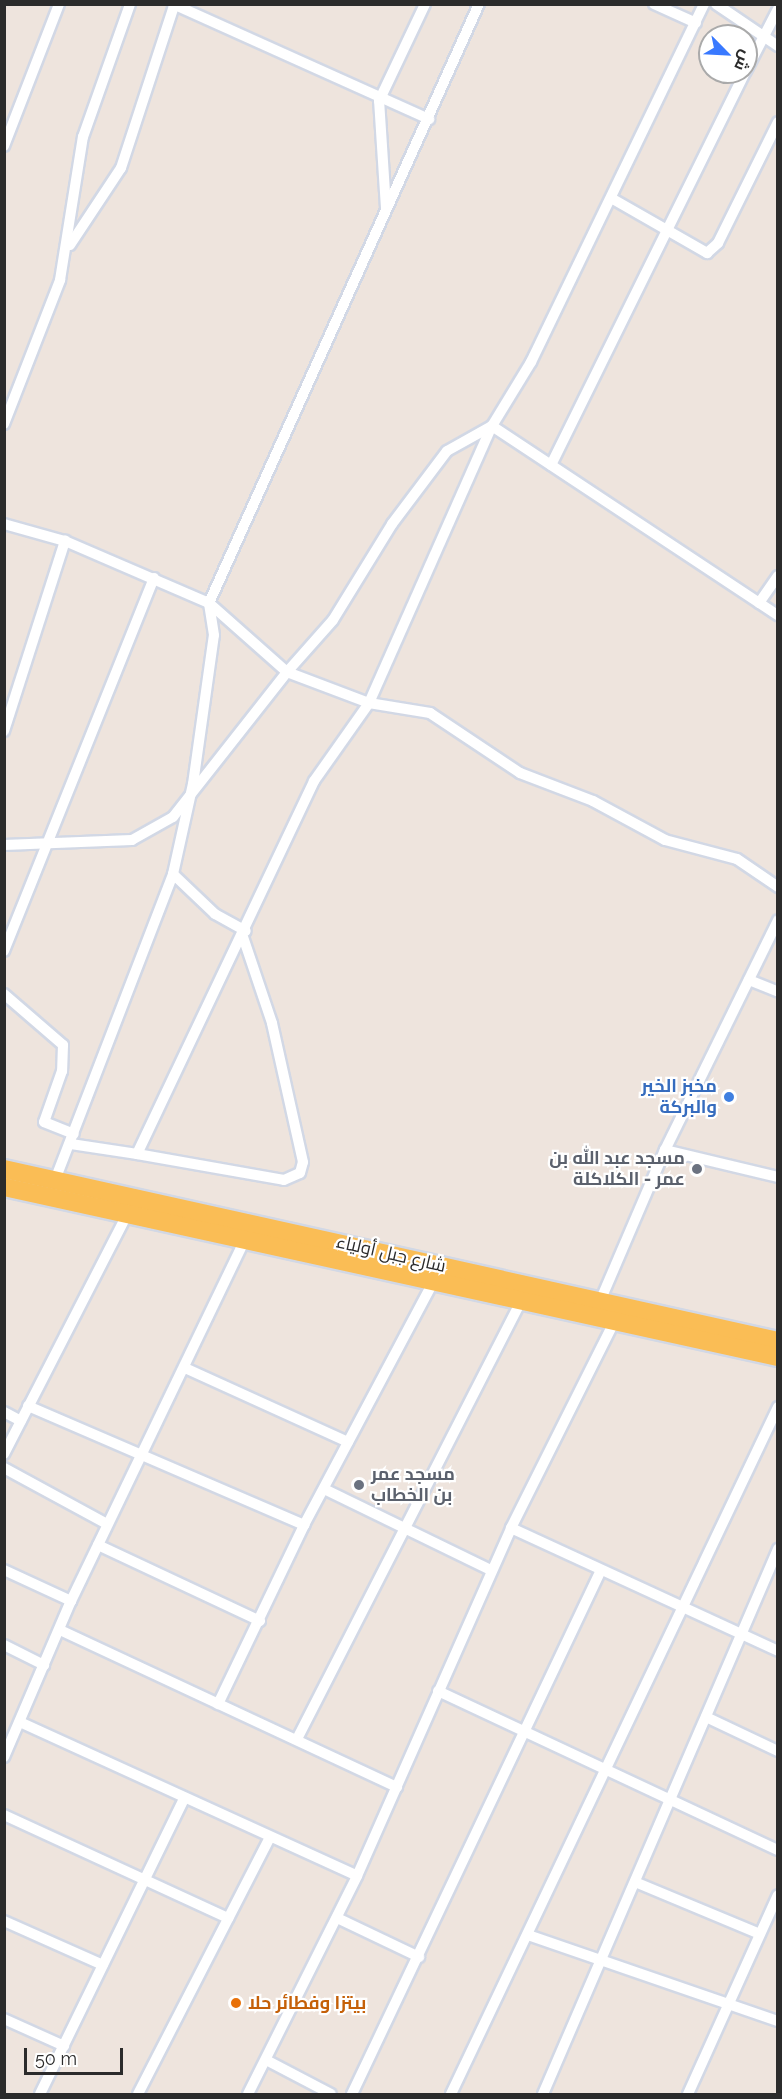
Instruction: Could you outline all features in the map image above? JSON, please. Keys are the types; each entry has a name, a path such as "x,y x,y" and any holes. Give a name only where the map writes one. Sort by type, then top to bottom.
{"main road":[{"name":"شارع جبل أولياء","path":"4,1169 599,1299 777,1341"},
{"name":"شارع جبل أولياء","path":"4,1187 777,1357"}],"street":[{"path":"4,146 59,4"},
{"path":"4,424 69,247 83,137 130,4"},
{"path":"386,211 379,101 424,4"},
{"path":"55,1180 173,874 193,784 214,635 209,603 479,4"},
{"path":"654,4 696,23"},
{"path":"137,1154 244,934 314,781 369,703 492,426 531,362 704,4"},
{"path":"716,4 777,46"},
{"path":"69,247 122,168 174,5 379,101 429,119"},
{"path":"758,48 777,9"},
{"path":"551,465 739,84"},
{"path":"611,198 701,252 712,251 777,122"},
{"path":"492,426 777,615"},
{"path":"4,845 132,840 173,817 193,784 333,620 392,524 447,451 492,426"},
{"path":"4,524 65,542 209,603 287,672 369,703 429,713 520,773 593,801 665,840 737,859 777,887"},
{"path":"4,731 65,542"},
{"path":"759,603 777,576"},
{"path":"4,951 49,845 154,579"},
{"path":"4,994 63,1046 62,1071 44,1122 72,1139 137,1154 284,1180 300,1173 303,1162 272,1023 244,934 215,914 173,874"},
{"path":"596,1318 599,1299 665,1150 777,920"},
{"path":"749,981 777,992"},
{"path":"665,1150 777,1177"},
{"path":"4,1454 128,1213"},
{"path":"4,1757 8,1740 22,1723 71,1601 245,1240"},
{"path":"218,1704 260,1621 304,1525 434,1281"},
{"path":"297,1740 401,1527 521,1301"},
{"path":"248,2094 338,1918 490,1570 615,1322"},
{"path":"184,1368 348,1442"},
{"path":"28,1406 304,1525"},
{"path":"452,2094 608,1769 681,1607 777,1407"},
{"path":"4,1412 21,1420"},
{"path":"4,1468 107,1524"},
{"path":"324,1489 490,1570"},
{"path":"511,1528 777,1651"},
{"path":"98,1545 260,1621"},
{"path":"543,2094 776,1555"},
{"path":"4,1570 71,1601"},
{"path":"352,2094 527,1731 601,1570"},
{"path":"60,1630 397,1787"},
{"path":"4,1645 44,1665"},
{"path":"438,1691 671,1798 777,1850"},
{"path":"706,1718 777,1751"},
{"path":"22,1723 183,1799 357,1876"},
{"path":"40,2094 183,1799"},
{"path":"4,1815 228,1918"},
{"path":"138,2094 270,1837"},
{"path":"635,1882 760,1934"},
{"path":"688,2094 731,2005 777,1895"},
{"path":"338,1918 419,1957"},
{"path":"4,1921 103,1965"},
{"path":"528,1935 600,1962 777,2021"},
{"path":"4,2019 64,2046"},
{"path":"266,2060 331,2094"}],"place":[{"name":"مخبز الخير والبركة","path":"729,1097"},
{"name":"مسجد عبد الله بن عمر - الكلاكلة","path":"697,1169"},
{"name":"مسجد عمر بن الخطاب","path":"359,1485"},
{"name":"بيتزا وفطائر حلا","path":"236,2003"}]}
